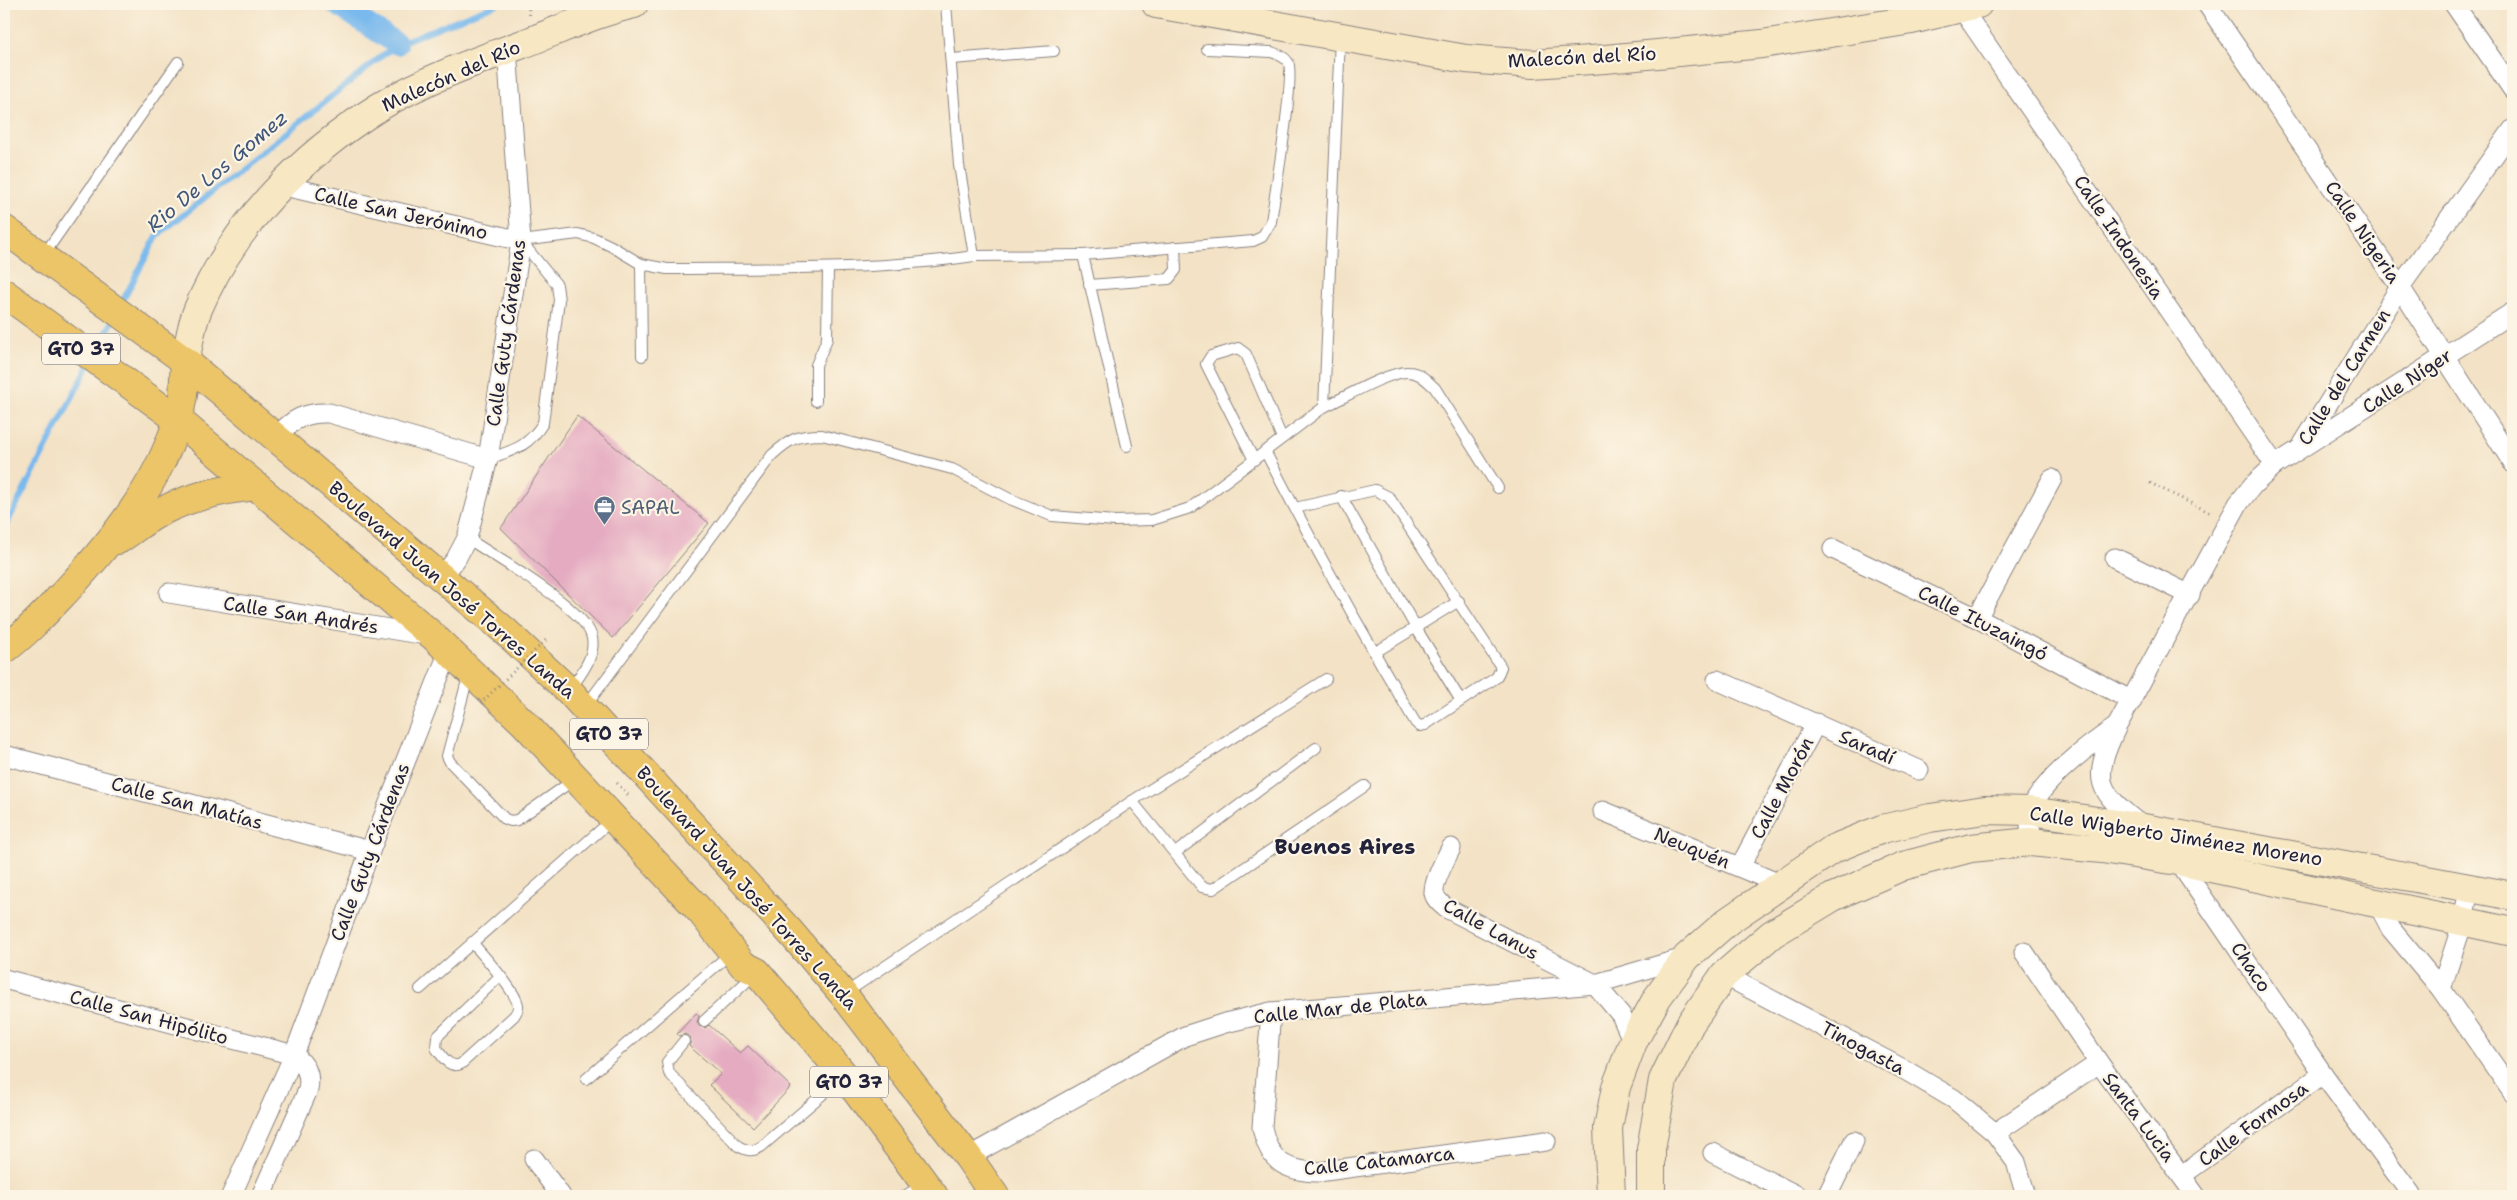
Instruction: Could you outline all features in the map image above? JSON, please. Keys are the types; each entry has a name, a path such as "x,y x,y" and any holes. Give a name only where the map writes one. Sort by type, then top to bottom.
{"main road":[{"name":"Boulevard Juan José Torres Landa","path":"4,229 185,361 277,436 506,631 577,699 791,933 843,994 996,1196"},
{"name":"GTO 37","path":"4,293 177,419 469,669 576,778 701,912 743,965 757,972 845,1076 921,1192"},
{"path":"4,650 40,619 106,547 149,483 177,419 183,395 185,361"},
{"path":"106,547 149,519 185,501 208,493 256,486"}],"street":[{"name":"Malecón del Río","path":"185,361 197,311 214,278 253,215 280,185 326,144 380,106 440,77 507,50 634,4"},
{"name":"Malecón del Río","path":"1156,4 1466,59 1533,64 1762,44 1912,20 1970,6"},
{"name":"Calle Nigeria","path":"2207,4 2400,287 2513,463"},
{"path":"2454,4 2513,90"},
{"name":"Calle Indonesia","path":"1970,6 2276,465"},
{"name":"Calle Guty Cárdenas","path":"442,577 456,559 467,538 488,459 521,241 507,50"},
{"name":"Calle del Carmen","path":"2144,828 2108,798 2102,785 2103,759 2117,726 2190,595 2228,521 2253,485 2276,465 2300,450 2400,287 2513,130"},
{"name":"Calle San Jerónimo","path":"280,185 521,241"},
{"name":"Calle Níger","path":"2300,450 2513,312"},
{"path":"277,436 290,422 303,415 329,413 488,459"},
{"path":"1978,618 2052,479"},
{"name":"Calle Ituzaingó","path":"1833,549 1978,618 2132,701"},
{"path":"2115,558 2190,595"},
{"name":"Calle San Andrés","path":"169,593 441,644"},
{"name":"Calle Guty Cárdenas","path":"230,1196 294,1055 370,851 441,644"},
{"name":"Calle Morón","path":"1717,680 1816,724 1740,867"},
{"name":"Saradí","path":"1816,724 1919,770"},
{"name":"Calle del Carmen","path":"2030,842 2031,811 2041,792 2058,774 2097,740 2117,726"},
{"name":"Calle San Matías","path":"4,755 370,851"},
{"name":"Calle Wigberto Jiménez Moreno","path":"1611,1196 1608,1128 1616,1087 1632,1042 1657,998 1687,957 1728,921 1833,849 1882,829 1930,818 1985,810 2031,811 2144,828 2513,896"},
{"name":"Neuquén","path":"1603,811 1780,884"},
{"name":"Calle Wigberto Jiménez Moreno","path":"1651,1196 1651,1149 1663,1080 1690,1024 1724,975 1772,934 1833,896 1903,866 1971,848 2030,842 2102,849 2178,861 2513,932"},
{"name":"Calle Lanus","path":"1451,848 1436,883 1434,893 1438,902 1446,908 1595,984"},
{"name":"Chaco","path":"2178,861 2323,1074 2411,1194"},
{"path":"2441,989 2464,922 2469,888"},
{"path":"2378,904 2391,929 2441,989 2513,1093"},
{"name":"Santa Lucia","path":"2024,952 2099,1063 2196,1196"},
{"name":"Calle Mar de Plata","path":"968,1157 1185,1036 1225,1023 1271,1012 1595,984 1687,957"},
{"name":"Tinogasta","path":"1724,975 1905,1070 1954,1099 1995,1133 2016,1162 2026,1196"},
{"name":"Calle San Hipólito","path":"4,979 294,1055"},
{"path":"1595,984 1621,1015 1632,1042"},
{"name":"Calle Catamarca","path":"1271,1012 1262,1127 1266,1146 1279,1162 1298,1171 1318,1172 1546,1141"},
{"path":"261,1196 308,1090 309,1072 304,1064 294,1055"},
{"path":"1995,1133 2099,1063"},
{"name":"Calle Formosa","path":"2182,1175 2323,1074"},
{"path":"1827,1196 1854,1142"},
{"path":"1713,1153 1798,1196"},
{"path":"534,1159 561,1196"}],"lane":[{"path":"946,4 952,59 959,165 974,256"},
{"path":"1324,407 1340,37"},
{"path":"521,241 578,234 603,242 641,264 667,268 828,268 944,261 974,256 1083,255 1253,241 1262,237 1271,222 1290,69 1288,62 1281,56 1271,52 1207,49"},
{"path":"952,59 1054,51"},
{"path":"49,261 178,62"},
{"path":"488,459 520,448 534,438 543,423 559,300 557,285 521,241"},
{"path":"1089,285 1169,279 1176,270 1175,247"},
{"path":"1083,255 1127,446"},
{"path":"641,264 642,356"},
{"path":"816,401 816,365 827,339 828,268"},
{"path":"1254,460 1206,364 1211,356 1238,348 1246,354 1282,438"},
{"path":"577,699 772,455 789,440 805,435 822,435 952,468 1010,499 1052,516 1115,521 1152,520 1190,508 1324,407 1396,374 1410,372 1422,376 1435,388 1498,488"},
{"path":"1265,451 1295,508 1374,653 1419,726 1425,725 1497,677 1501,667 1389,496 1375,490 1341,496 1295,508"},
{"path":"1341,496 1416,628 1462,701"},
{"path":"467,538 553,596 586,623 592,638 590,655 577,699"},
{"path":"1374,653 1459,601"},
{"path":"469,669 447,756 450,762 504,819 517,820 576,778"},
{"path":"843,994 1132,801 1326,680"},
{"path":"1175,854 1316,748"},
{"path":"1132,801 1202,887 1212,888 1365,786"},
{"path":"420,988 614,819"},
{"path":"472,942 500,976 518,1004 518,1010 514,1016 461,1064 456,1066 450,1064 436,1048 438,1037 500,976"},
{"path":"586,1080 733,952"},
{"path":"704,1021 757,972"},
{"path":"684,1041 667,1062 670,1073 738,1146 746,1150 754,1151 761,1147 845,1076"}],"path":[{"path":"2150,482 2228,521"},
{"path":"484,700 546,640"}],"building":[{"name":"SAPAL","path":"577,416 709,523 613,638 501,528"},
{"path":"696,1013 699,1016 697,1022 699,1026 705,1028 709,1025 740,1053 748,1046 791,1087 753,1127 709,1085 721,1074 689,1046 691,1042 689,1036 685,1034 679,1036 677,1034"}],"waterway":[{"path":"336,4 397,44"},
{"name":"Rio De Los Gomez","path":"120,306 157,236 397,44 497,4"},
{"name":"Rio De Los Gomez","path":"1420,4 1433,4"},
{"name":"Rio De Los Gomez","path":"96,352 115,317"},
{"name":"Rio De Los Gomez","path":"4,529 90,363"}],"place":[{"name":"SAPAL","path":"605,526"}],"district":[{"name":"Buenos Aires","path":"1345,847"}]}
